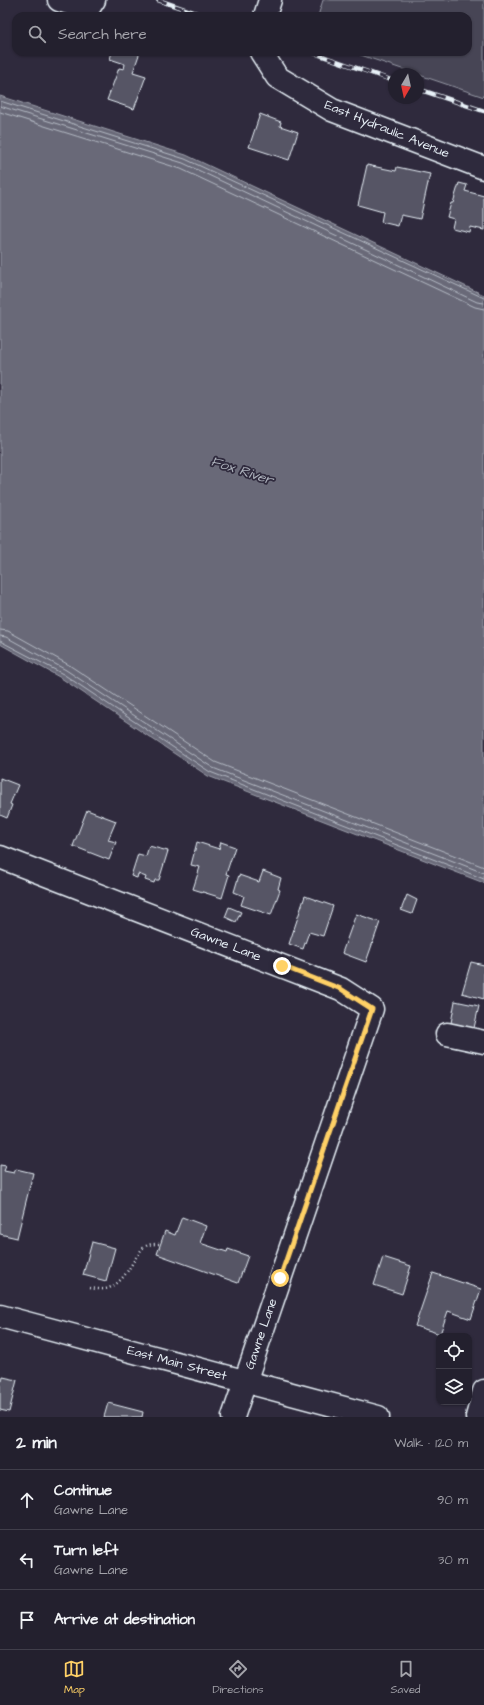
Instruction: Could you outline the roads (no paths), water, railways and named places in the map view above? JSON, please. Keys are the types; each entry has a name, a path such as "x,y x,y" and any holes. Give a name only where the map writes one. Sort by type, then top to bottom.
{"street":[{"path":"59,0 88,9 94,0"},
{"path":"266,12 270,0"},
{"name":"East Hydraulic Avenue","path":"263,56 276,78 332,110 484,168"},
{"name":"Gawne Lane","path":"0,857 341,989 372,1009 245,1381"},
{"path":"446,1034 484,1042"},
{"name":"East Main Street","path":"0,1316 378,1417"},
{"path":"233,1417 245,1381"},
{"path":"477,1417 484,1391"}],"water":[{"name":"Fox River","path":"0,96 186,155 484,295 484,883 208,776 61,678 0,644"}],"railway":[{"path":"158,0 193,12"},
{"path":"322,56 388,79"},
{"path":"424,91 484,111"}]}
